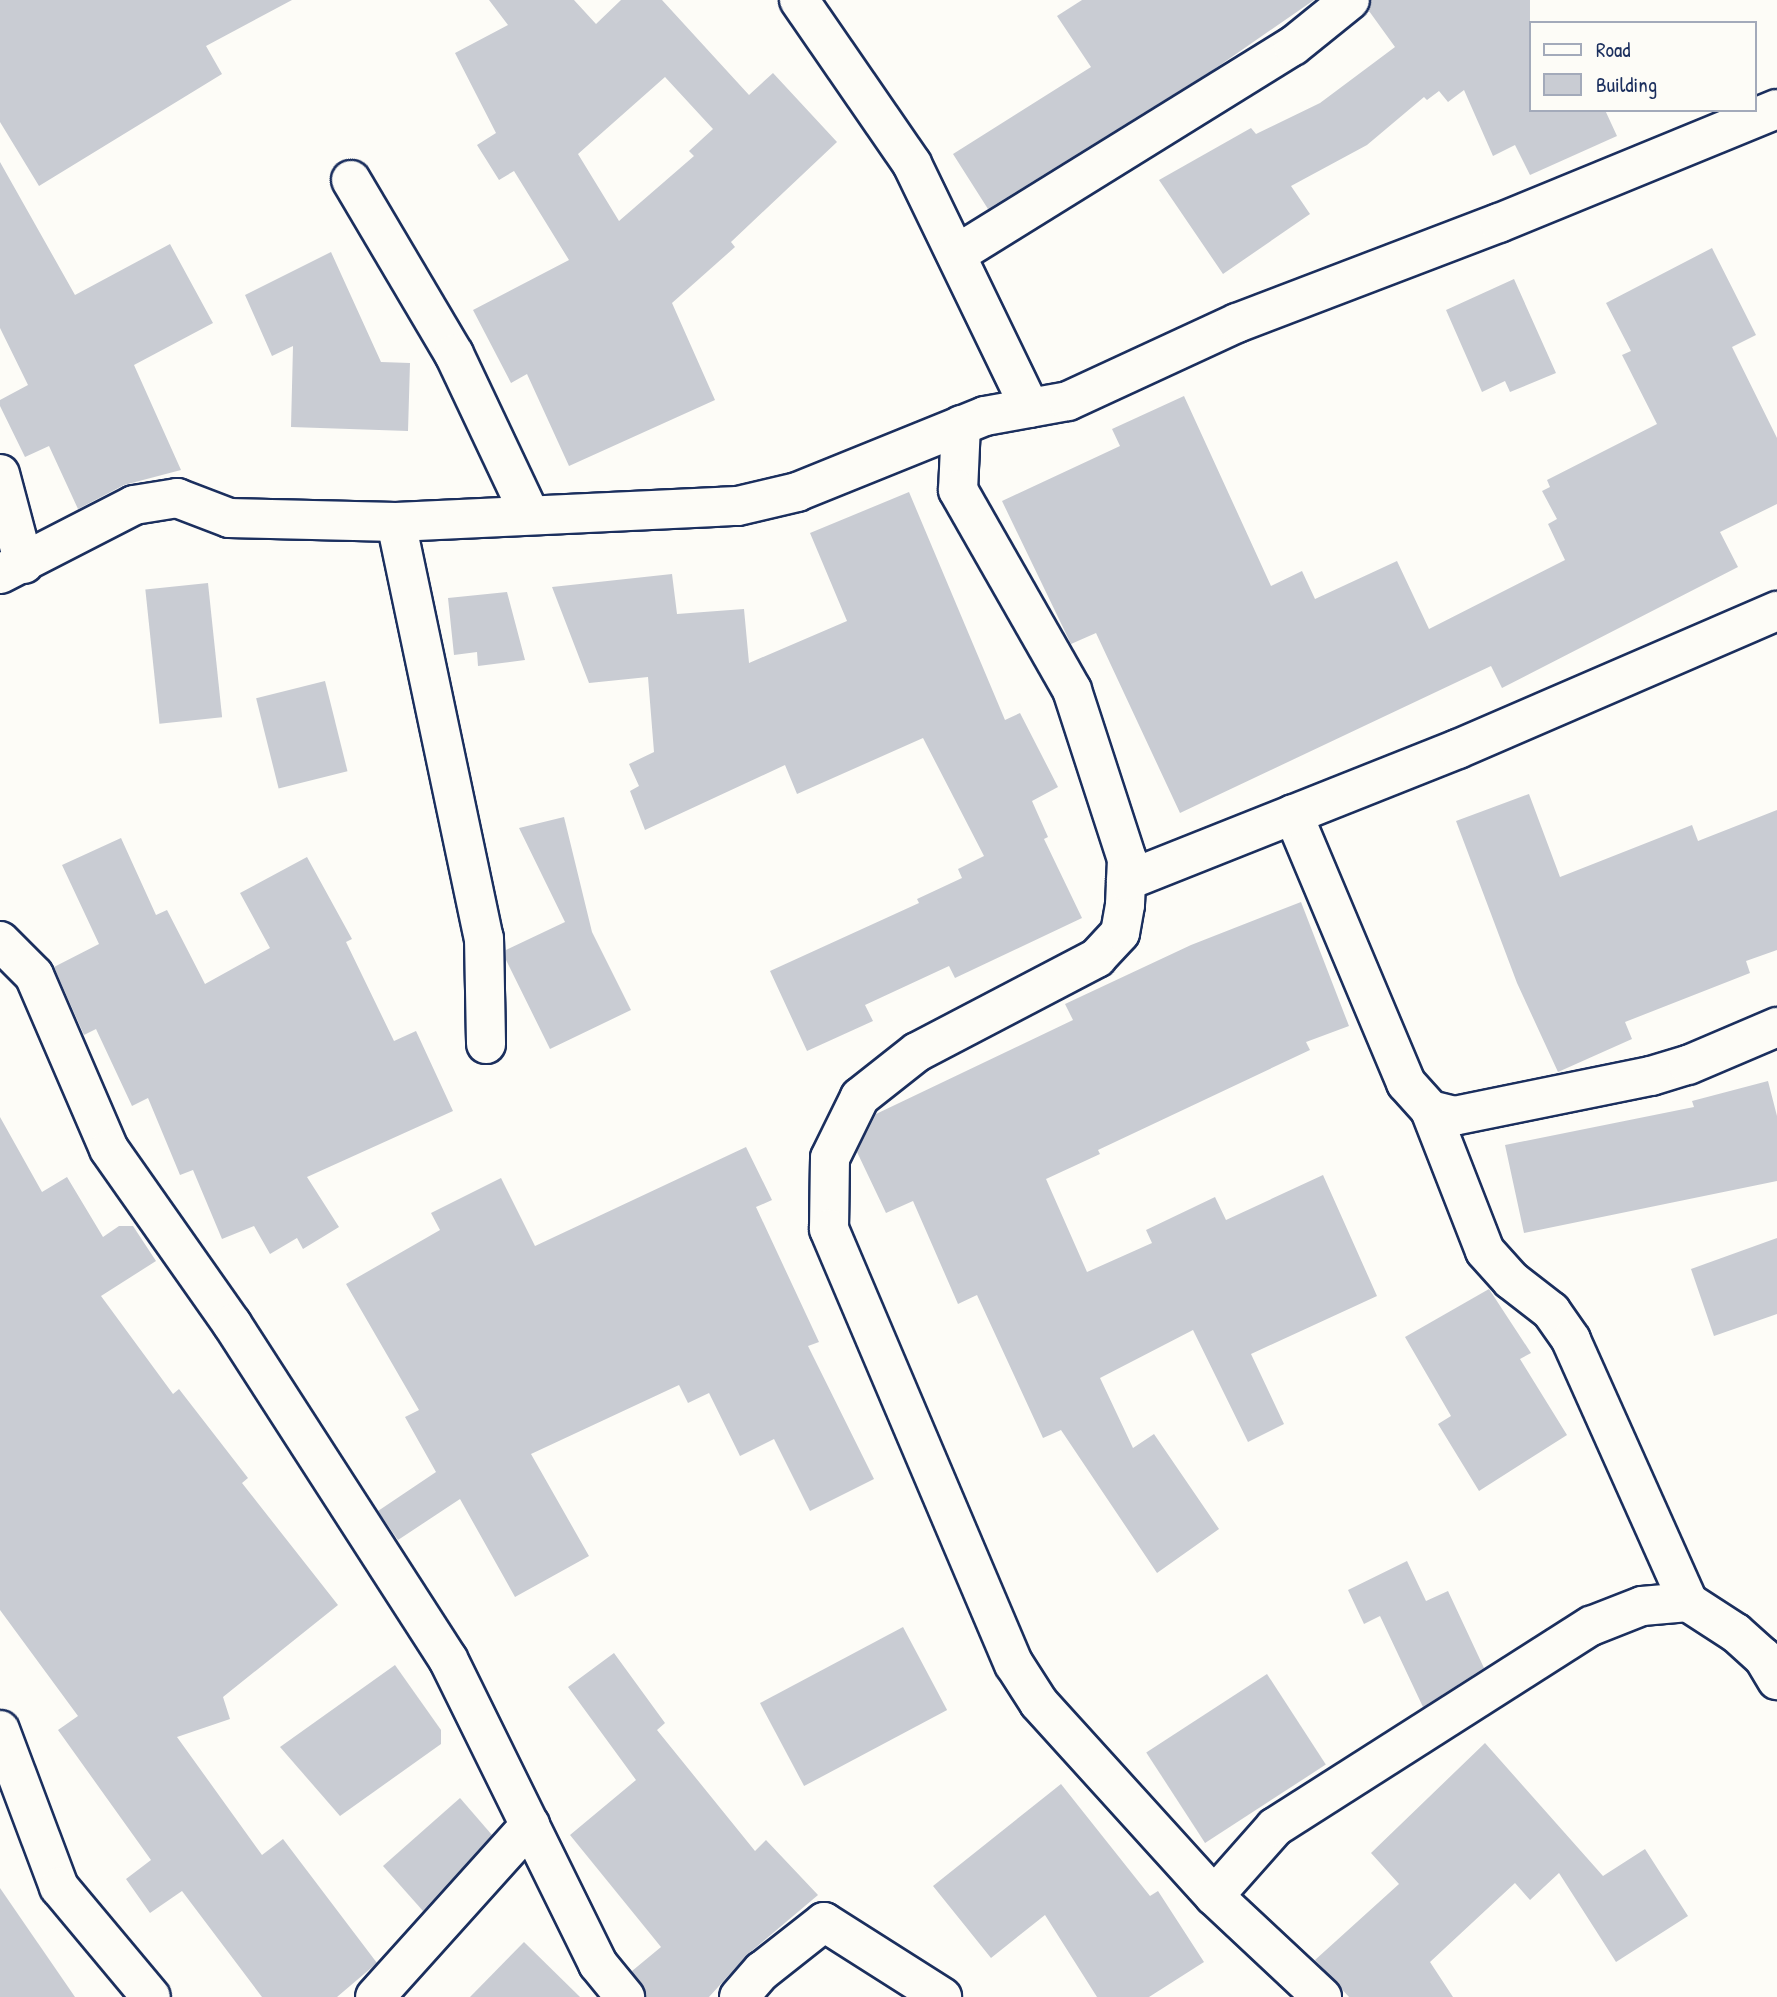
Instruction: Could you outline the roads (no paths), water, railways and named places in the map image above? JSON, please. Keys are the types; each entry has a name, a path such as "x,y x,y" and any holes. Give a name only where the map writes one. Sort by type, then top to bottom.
{"street":[{"path":"799,0 912,164 1030,408"},
{"path":"957,254 1293,46 1350,0"},
{"path":"0,474 12,569 134,505 177,498 229,518 396,522 529,513 738,506 797,492 961,425 1068,401 1237,323 1499,223 1777,109"},
{"path":"351,180 454,354 529,513"},
{"path":"961,425 958,490 1072,690 1127,859 1120,933 1097,958 917,1052 860,1097 830,1158 826,1199 829,1229 1014,1664 1039,1703 1214,1896 1322,1997"},
{"path":"396,522 484,938 486,1044"},
{"path":"1126,881 1777,611"},
{"path":"1293,814 1406,1083 1430,1110 1485,1251 1511,1280 1551,1311 1571,1339 1688,1602 1736,1633 1763,1657 1777,1680"},
{"path":"0,941 34,975 109,1149 232,1324 448,1659 598,1964 625,1997"},
{"path":"1430,1110 1454,1116 1651,1076 1688,1065 1777,1027"},
{"path":"1214,1896 1275,1827 1591,1626 1642,1606 1688,1602"},
{"path":"0,1730 59,1887 151,1997"},
{"path":"375,1997 530,1825"},
{"path":"739,1997 762,1971 824,1922 942,1997"}]}
